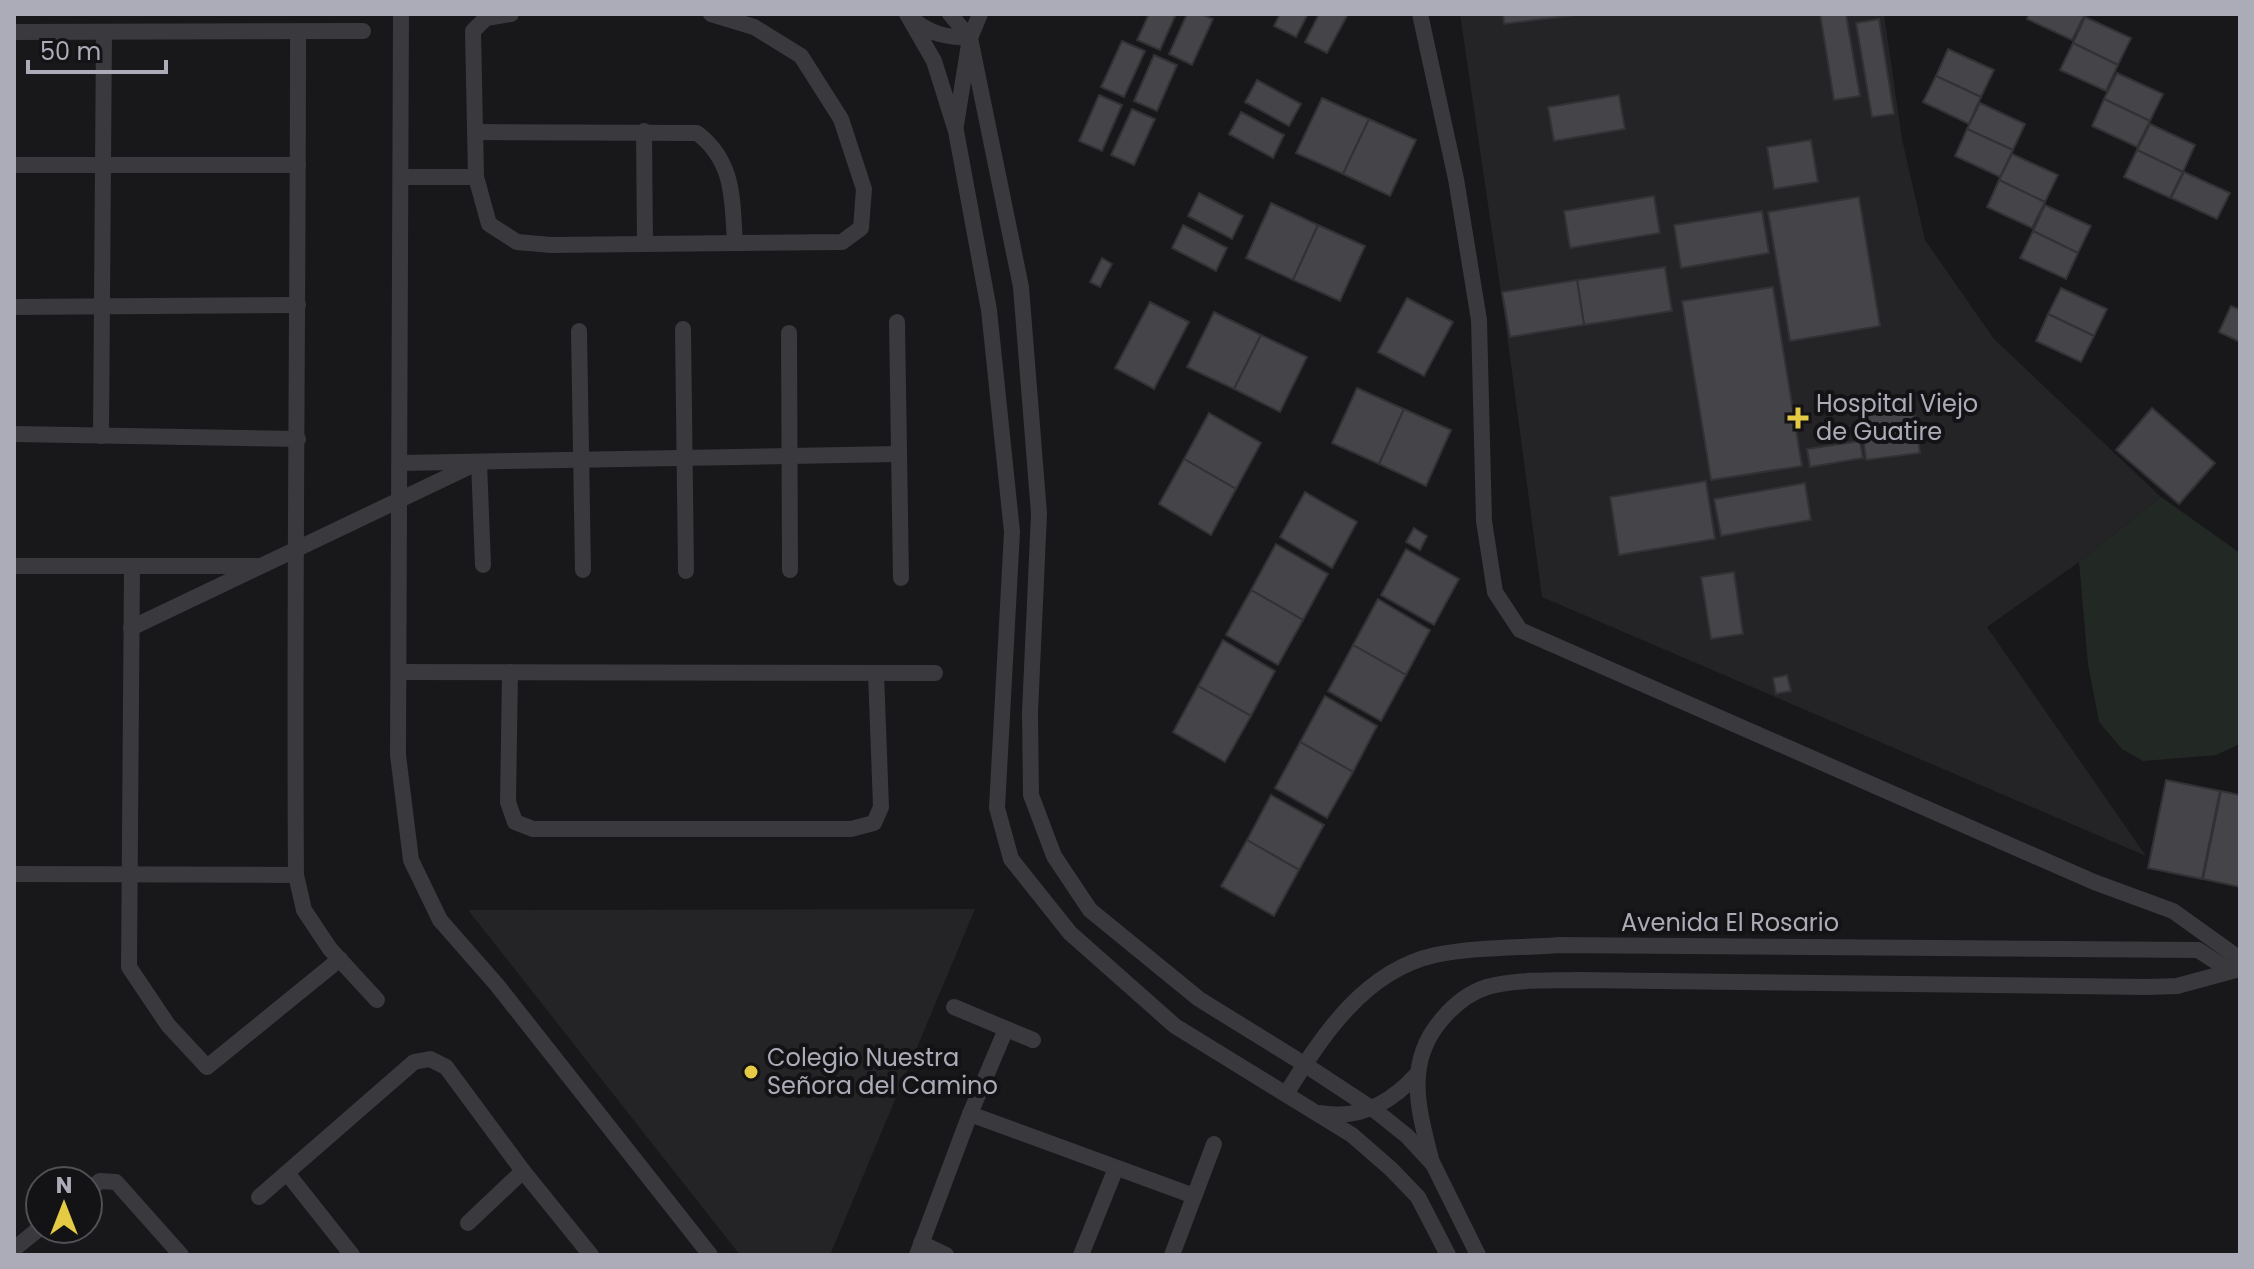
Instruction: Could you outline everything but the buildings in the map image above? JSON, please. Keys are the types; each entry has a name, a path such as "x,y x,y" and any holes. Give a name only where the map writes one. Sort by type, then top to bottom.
{"street":[{"path":"401,14 398,755 411,860 440,920 497,985 710,1255"},
{"path":"511,14 486,18 473,31 476,177 489,224 517,242 551,245 842,242 861,228 864,189 841,119 801,56 754,27 711,14"},
{"path":"907,14 930,32 970,38"},
{"path":"907,14 934,61 956,131 989,310 1012,532 997,808 1011,859 1070,933 1175,1026 1352,1135 1418,1197 1448,1255"},
{"path":"950,14 970,38 1022,302 1039,514 1030,712 1031,795 1054,856 1090,910 1199,999 1372,1109 1407,1136 1433,1164"},
{"path":"956,131 970,38 980,14"},
{"path":"1420,14 1456,179 1479,320 1484,521 1495,592 1520,630 2080,876 2173,911 2236,966 2203,981 2147,987 1578,980 1507,983 1483,988 1459,1000 1429,1033 1417,1074 1418,1104 1433,1164 1478,1255"},
{"path":"14,32 363,31"},
{"path":"101,436 104,32"},
{"path":"298,32 298,439 294,558 296,875 304,910 340,959 377,1000"},
{"path":"644,131 645,244"},
{"path":"475,132 697,133 711,144 731,181 735,243"},
{"path":"14,165 298,165"},
{"path":"401,177 476,177"},
{"path":"14,307 298,305"},
{"path":"897,322 901,578"},
{"path":"683,329 686,571"},
{"path":"579,331 583,570"},
{"path":"789,333 790,570"},
{"path":"14,434 298,439"},
{"path":"401,463 898,454"},
{"path":"131,628 260,566 294,558 401,499 479,462"},
{"path":"479,462 483,565"},
{"path":"14,566 260,566"},
{"path":"132,566 129,967 168,1025 207,1067 340,959"},
{"path":"399,672 935,673"},
{"path":"510,672 508,802 515,822 533,829 851,829 874,823 881,807 876,673"},
{"path":"14,874 296,875"},
{"name":"Avenida El Rosario","path":"1286,1094 1339,1018 1377,982 1387,974 1433,956 1461,951 1559,945 2198,950 2236,966"},
{"path":"954,1007 1033,1040"},
{"path":"946,1255 919,1249 1006,1029"},
{"path":"259,1197 414,1062 430,1059 446,1067 523,1171 591,1255"},
{"path":"1314,1112 1358,1115 1389,1100 1417,1074"},
{"path":"970,1114 1194,1196"},
{"path":"1172,1255 1214,1144"},
{"path":"1081,1255 1116,1168"},
{"path":"468,1223 523,1171"},
{"path":"287,1173 352,1255"},
{"path":"104,1181 116,1182 181,1255"}],"shaded area":[{"name":"Hospital Viejo de Guatire","path":"1460,14 1884,14 1902,139 1925,240 1994,339 2161,497 2079,562 1987,627 2146,856 1542,597"},
{"path":"2161,497 2240,553 2240,744 2216,755 2143,761 2122,749 2099,722 2088,664 2079,562"},
{"name":"Colegio Nuestra Señora del Camino","path":"975,909 830,1255 740,1255 468,910"}],"place":[{"name":"Hospital Viejo de Guatire","path":"1798,418"},
{"name":"Colegio Nuestra Señora del Camino","path":"751,1072"}]}
